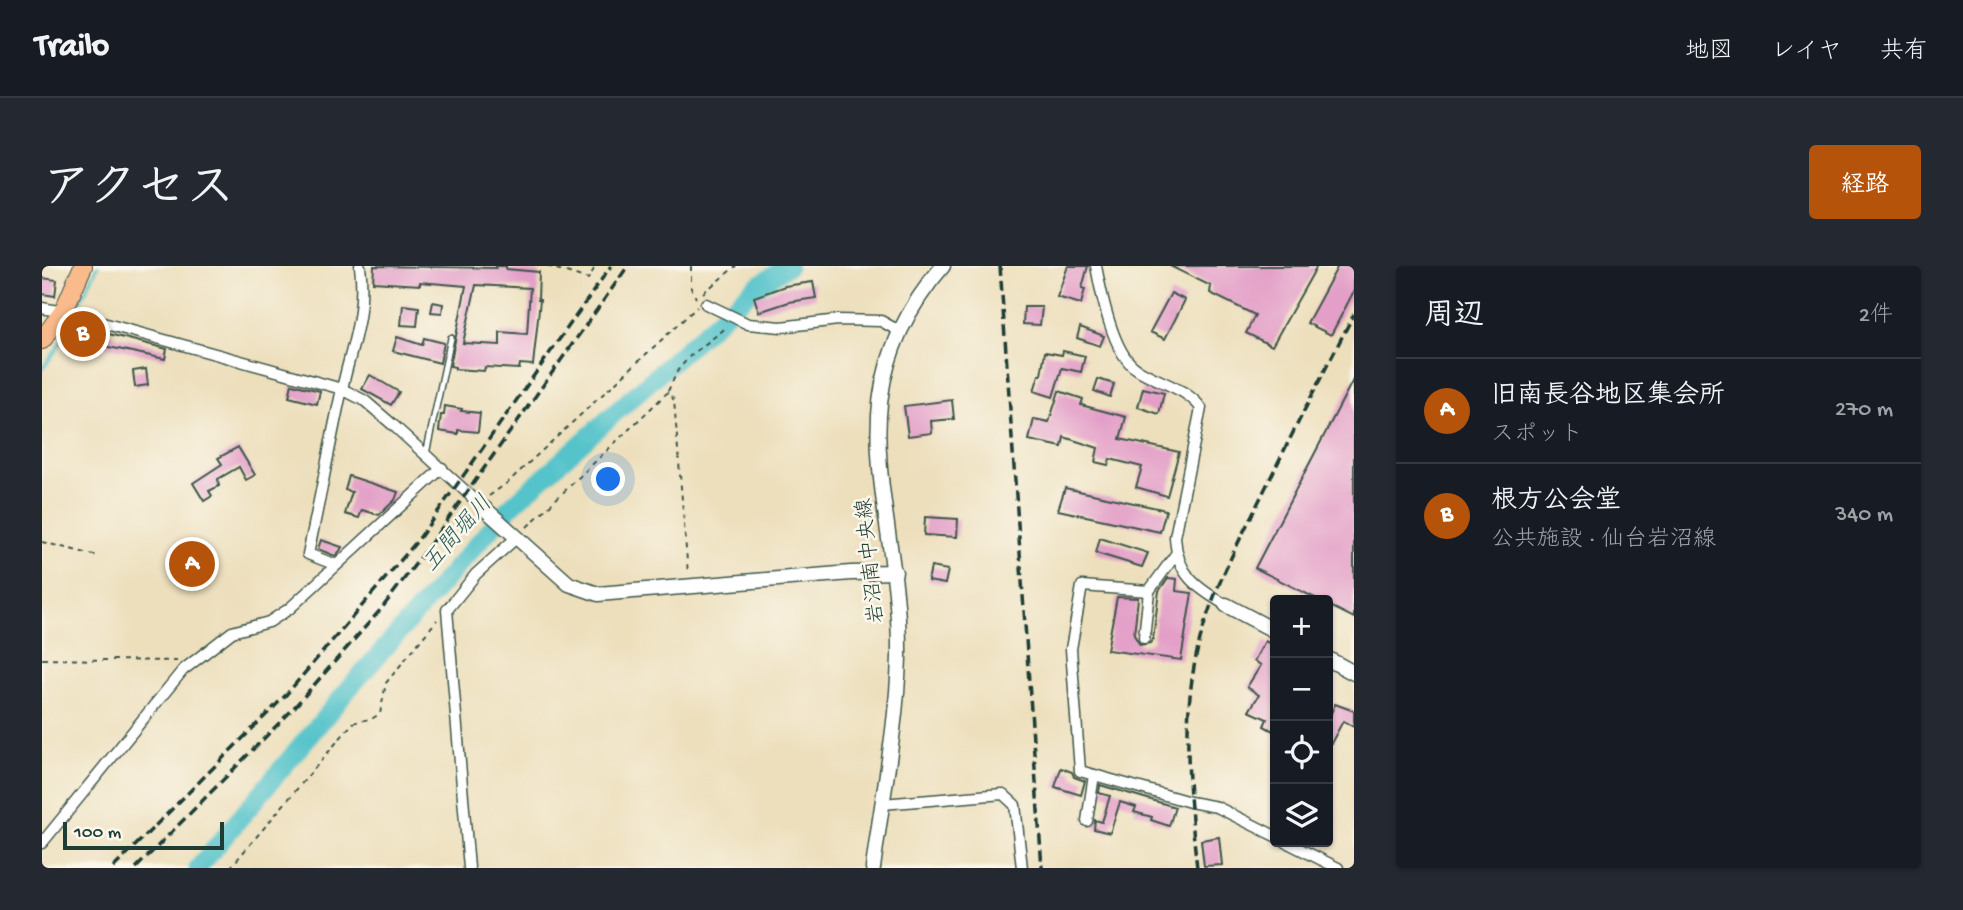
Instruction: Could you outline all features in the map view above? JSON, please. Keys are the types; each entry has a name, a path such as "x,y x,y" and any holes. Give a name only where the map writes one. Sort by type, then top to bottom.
{"main road":[{"path":"42,340 63,312 83,266"}],"street":[{"path":"336,565 308,554 342,389 361,313 363,287 360,266"},
{"name":"岩沼南中央線","path":"873,868 899,659 895,572 877,433 881,385 898,331 910,309 943,266"},
{"path":"1096,266 1116,340 1128,362 1136,369 1192,397 1201,408 1175,537 1176,554 1181,569 1195,584 1226,605 1270,628"},
{"path":"701,301 748,324 781,327 838,320 881,321 898,331"},
{"path":"42,308 342,389 365,401 569,584 584,591 598,594 851,573 895,572"},
{"path":"42,843 183,670 232,632 269,622 289,609 442,468"},
{"path":"469,868 447,610 475,574 516,538"},
{"path":"1143,638 1149,591 1176,554"},
{"path":"1149,591 1082,586 1071,649 1080,771 1217,807 1270,834"},
{"path":"1333,662 1354,673"},
{"path":"1087,821 1094,775"},
{"path":"882,804 1003,794 1015,805 1022,868"},
{"path":"1296,847 1338,868"}],"lane":[{"path":"426,454 451,338"}],"path":[{"path":"547,266 588,279 596,266"},
{"path":"691,266 691,288 701,301"},
{"path":"482,506 681,322 736,266"},
{"path":"516,538 668,392 678,370 690,356 735,318"},
{"path":"668,392 674,400 690,587"},
{"path":"42,542 98,556"},
{"path":"230,868 353,723 380,714 386,683 412,648 447,610"},
{"path":"42,659 192,662"}],"building":[{"path":"374,266 506,266 506,269 539,272 540,300 533,365 520,364 519,369 485,367 484,371 455,369 450,366 466,286 373,282","holes":["476,285 530,288 527,334 500,332 500,345 463,343"]},
{"path":"1068,266 1088,266 1081,304 1057,297"},
{"path":"1170,266 1317,266 1272,346 1246,333 1255,315 1210,293 1211,286"},
{"path":"1338,266 1354,266 1354,291 1331,335 1307,323"},
{"path":"42,278 57,280 55,296 42,294"},
{"path":"813,282 816,298 789,302 759,312 754,297 785,286"},
{"path":"1171,293 1185,300 1165,339 1150,332"},
{"path":"433,302 443,304 442,313 431,312"},
{"path":"403,305 419,307 417,326 401,325"},
{"path":"1024,307 1042,307 1040,325 1023,324"},
{"path":"74,325 167,349 165,359 71,339"},
{"path":"1080,327 1104,336 1100,346 1077,338"},
{"path":"397,337 422,345 424,338 444,343 440,363 393,351"},
{"path":"1063,351 1085,356 1081,372 1062,368 1053,397 1034,391 1041,375 1045,352 1062,355"},
{"path":"146,369 148,385 135,387 133,371"},
{"path":"370,375 399,392 391,405 362,389"},
{"path":"1354,378 1354,618 1333,608 1333,595 1309,595 1255,568"},
{"path":"1098,379 1114,384 1110,397 1094,391"},
{"path":"292,384 320,391 317,404 289,397"},
{"path":"1143,388 1164,393 1159,414 1138,407"},
{"path":"1059,391 1083,399 1081,405 1126,417 1120,439 1179,452 1167,496 1136,487 1142,467 1110,459 1108,465 1095,462 1098,448 1064,437 1062,447 1029,440 1034,419 1049,422"},
{"path":"952,400 954,419 931,421 932,433 908,436 904,406"},
{"path":"445,406 480,413 478,432 458,430 458,434 439,431"},
{"path":"238,447 255,475 246,480 239,467 218,479 219,486 209,491 212,496 204,501 193,483 222,464 218,458"},
{"path":"349,476 398,492 395,500 379,515 362,510 359,518 345,514 352,492 345,490"},
{"path":"1065,488 1166,510 1160,532 1058,510"},
{"path":"925,517 958,519 957,537 924,535"},
{"path":"1100,538 1148,553 1142,567 1096,553"},
{"path":"321,540 342,547 335,556 318,549"},
{"path":"178,548 212,557 206,580 171,571"},
{"path":"931,567 948,570 945,584 928,581"},
{"path":"1168,578 1177,579 1176,591 1192,593 1181,660 1107,650 1117,597 1138,598 1134,635 1140,645 1150,643 1153,639 1159,591"},
{"path":"1265,641 1270,644 1270,729 1264,726 1267,719 1249,711 1259,695 1247,687 1261,665 1254,661"},
{"path":"1335,704 1354,711 1354,727 1343,721 1333,740 1333,721"},
{"path":"1061,768 1085,781 1081,795 1055,787"},
{"path":"1100,785 1175,807 1169,826 1134,812 1136,807 1120,802 1110,833 1094,829 1095,820 1102,822 1110,796 1099,793"},
{"path":"1219,837 1222,865 1204,866 1201,840"}],"waterway":[{"path":"78,306 98,266"},
{"name":"五間堀川","path":"198,868 352,685 509,508 754,288 788,266"},
{"path":"42,369 57,349 72,321"}],"railway":[{"path":"113,868 285,696 418,540 611,266"},
{"path":"136,868 291,711 382,608 628,266"},
{"path":"1000,266 1042,868"},
{"path":"1197,868 1189,782 1188,725 1200,640 1234,551 1354,314"}],"place":[{"name":"根方公会堂","path":"83,334"},
{"name":"旧南長谷地区集会所","path":"192,564"}]}
